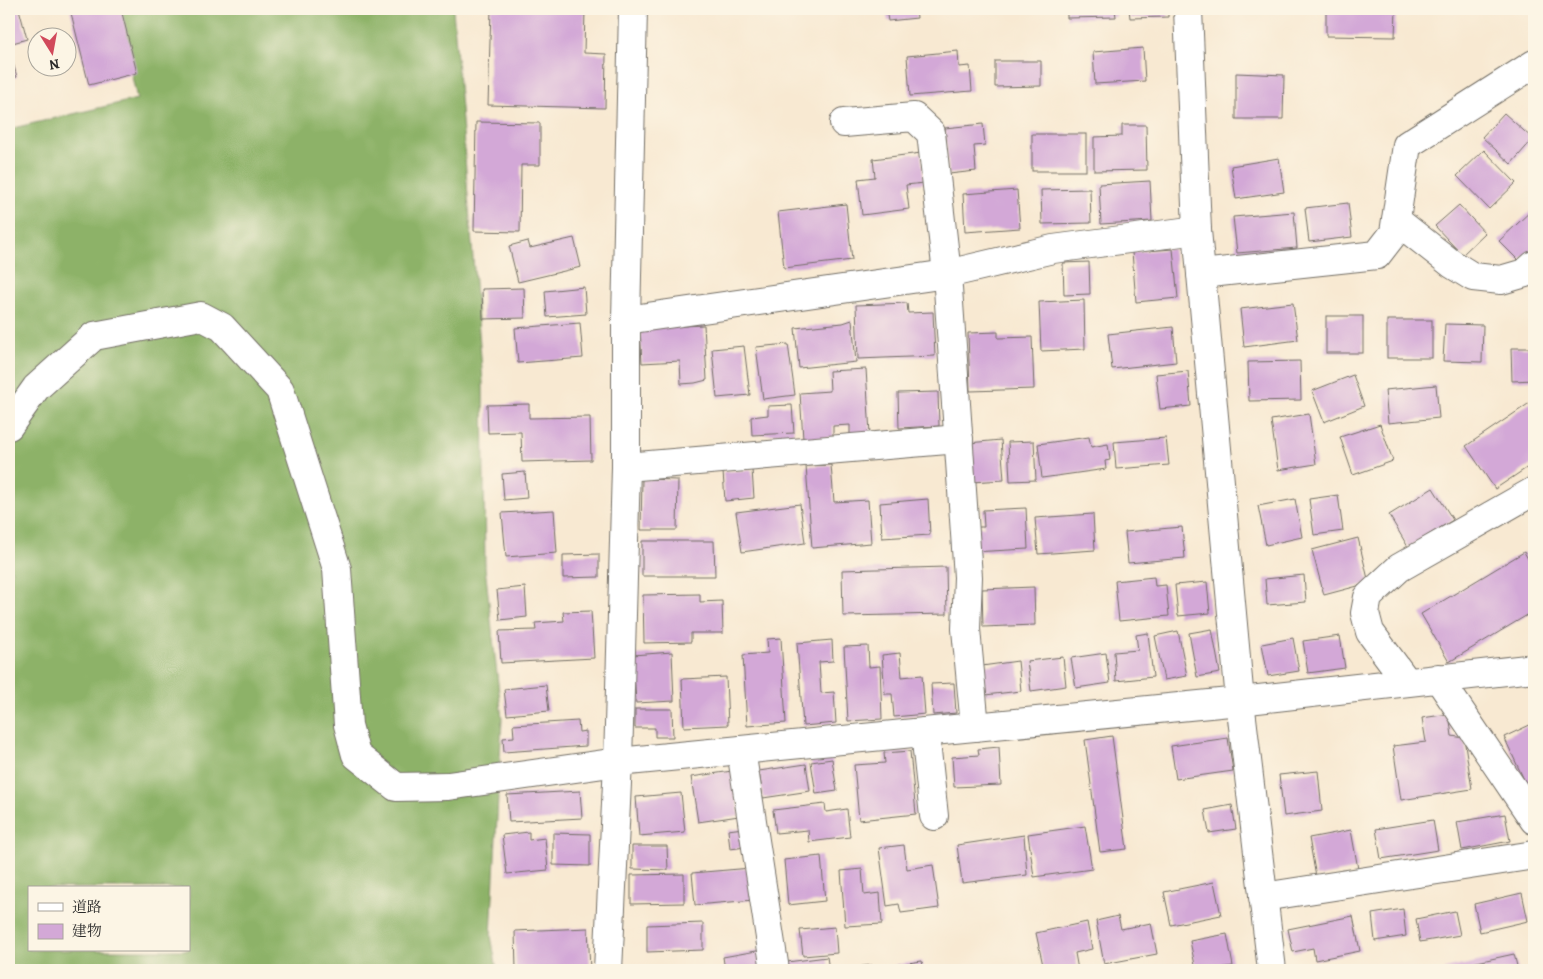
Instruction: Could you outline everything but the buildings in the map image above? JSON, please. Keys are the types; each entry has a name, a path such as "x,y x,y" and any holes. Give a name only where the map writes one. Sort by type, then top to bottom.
{"street":[{"path":"608,970 618,762 626,467 626,320 634,9"},
{"path":"1188,9 1197,230 1240,701 1272,970"},
{"path":"1201,274 1377,255 1394,232 1407,145 1534,64"},
{"path":"844,123 914,117 932,133 947,274 959,439 968,577 966,629 975,727"},
{"path":"1396,220 1452,264 1474,277 1501,280 1525,272 1534,265"},
{"path":"626,320 947,274 1053,249 1197,230"},
{"path":"9,426 36,388 94,336 201,316 222,327 280,390 337,569 348,725 356,755 396,787 448,786 618,762 1240,701 1534,668"},
{"path":"626,467 959,439"},
{"path":"1407,682 1370,632 1364,613 1368,597 1399,568 1534,491"},
{"path":"1438,678 1534,820"},
{"path":"924,732 934,816"},
{"path":"741,750 775,970"},
{"path":"1263,897 1534,855"}],"green space":[{"path":"117,9 453,9 483,382 485,567 502,719 491,936 497,970 9,970 9,583 12,570 9,570 9,129 137,99"}]}
